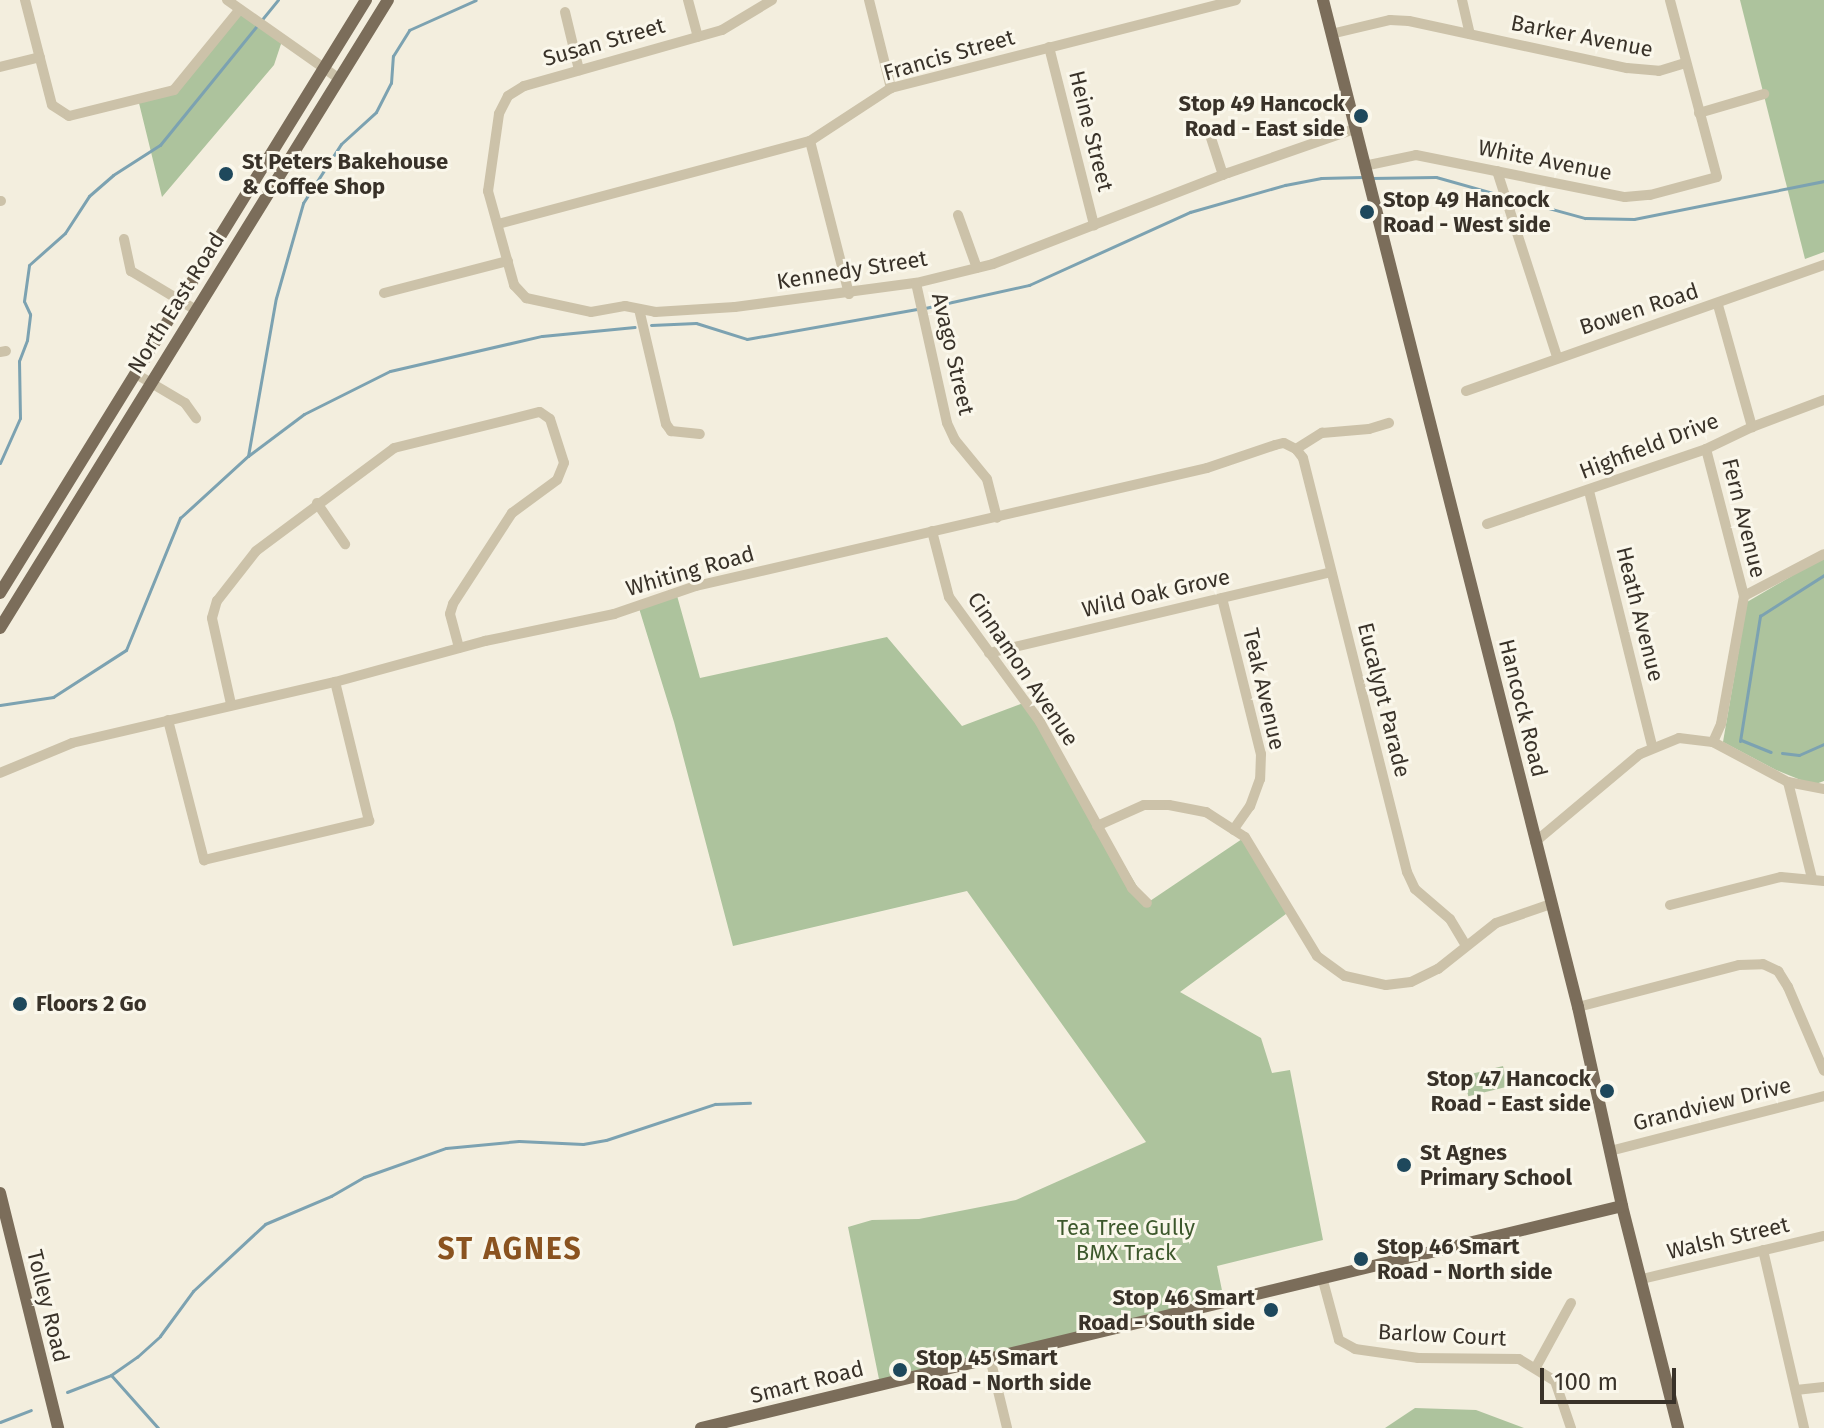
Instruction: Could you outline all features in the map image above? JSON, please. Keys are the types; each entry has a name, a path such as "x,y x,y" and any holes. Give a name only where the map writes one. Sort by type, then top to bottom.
{"main road":[{"name":"North East Road","path":"0,593 366,0"},
{"name":"North East Road","path":"0,628 388,0"},
{"name":"Hancock Road","path":"1323,0 1578,1007 1622,1206 1678,1428"},
{"path":"0,614 17,602"},
{"name":"Tolley Road","path":"0,1193 58,1428"},
{"name":"Smart Road","path":"701,1428 1622,1206"}],"street":[{"path":"25,0 52,105 61,114 81,114 174,90 240,9"},
{"path":"227,0 338,78"},
{"path":"688,0 698,37"},
{"name":"Susan Street","path":"499,114 508,96 524,86 722,30 772,0"},
{"path":"869,0 891,88"},
{"name":"Francis Street","path":"498,224 810,141 891,88 1236,0"},
{"path":"1462,0 1470,34"},
{"path":"1670,0 1699,113 1764,94"},
{"path":"565,12 579,70"},
{"name":"Barker Avenue","path":"1331,34 1390,20 1627,68 1659,71 1685,63"},
{"name":"Heine Street","path":"1049,47 1094,225"},
{"path":"0,67 40,57"},
{"name":"White Avenue","path":"1367,174 1416,155 1625,197 1650,195 1717,177 1699,113"},
{"name":"Kennedy Street","path":"499,114 488,191 514,285 526,298 591,312 625,306 655,312 735,307 916,283 977,268 1354,129"},
{"path":"1211,138 1223,175"},
{"path":"810,141 849,294"},
{"path":"1497,171 1557,357"},
{"path":"958,215 977,268"},
{"path":"124,239 131,271 196,310"},
{"path":"384,293 508,261"},
{"name":"Bowen Road","path":"1466,391 1557,357 1718,305 1824,265"},
{"name":"Avago Street","path":"916,283 947,423 955,440 987,479 997,518"},
{"path":"1718,305 1752,427"},
{"path":"639,309 666,424 671,431 700,434"},
{"path":"136,374 185,403 196,418"},
{"name":"Highfield Drive","path":"1487,524 1706,449 1752,427 1824,400"},
{"path":"231,704 212,618 217,601 256,551 394,448 534,412 550,419 564,463 557,480 512,513 453,604 450,614 459,648"},
{"name":"Whiting Road","path":"0,773 72,743 335,682 459,648 614,614 696,586 997,518 1109,488 1207,468 1275,445 1284,443 1296,449 1322,433 1369,429 1389,423"},
{"name":"Eucalypt Parade","path":"1296,449 1303,458 1407,872 1415,889 1450,919 1465,944"},
{"name":"Fern Avenue","path":"1706,449 1744,596"},
{"name":"Heath Avenue","path":"1589,491 1652,746"},
{"path":"317,503 345,544"},
{"name":"Cinnamon Avenue","path":"932,531 949,597 1040,722 1132,888 1147,903"},
{"path":"1713,742 1721,724 1744,596 1824,554"},
{"name":"Wild Oak Grove","path":"989,653 1331,572"},
{"name":"Teak Avenue","path":"1222,598 1261,754 1260,779 1250,806 1233,830"},
{"path":"168,720 204,860 369,821 335,682"},
{"path":"1535,842 1652,746 1679,738 1713,742 1788,782 1824,789"},
{"path":"1788,782 1812,878"},
{"path":"1097,826 1144,805 1169,805 1206,812 1245,837 1317,956 1345,976 1386,985 1411,982 1438,969 1465,944 1496,923 1551,904"},
{"path":"1670,905 1781,877 1824,881"},
{"path":"1578,1007 1739,965 1763,964 1778,971 1788,987 1824,1071"},
{"name":"Grandview Drive","path":"1610,1151 1824,1096"},
{"name":"Walsh Street","path":"1642,1279 1824,1236"},
{"path":"1763,1250 1804,1428"},
{"name":"Barlow Court","path":"1322,1277 1339,1340 1355,1349 1418,1358 1519,1359 1536,1367"},
{"path":"1571,1303 1536,1367 1555,1381 1571,1428"},
{"path":"990,1358 1007,1428"},
{"path":"1796,1390 1824,1387"}],"green space":[{"path":"1740,0 1824,0 1824,252 1805,259"},
{"path":"240,9 282,41 274,65 162,197 138,99 174,90"},
{"path":"1824,557 1824,781 1813,785 1776,770 1723,742 1747,602"},
{"name":"Tea Tree Gully BMX Track","path":"676,592 700,678 887,637 962,726 1026,702 1147,903 1245,837 1290,911 1180,992 1261,1038 1272,1073 1290,1070 1323,1240 1217,1266 1224,1300 880,1384 848,1227 872,1220 919,1219 1016,1200 1146,1142 967,891 733,946 674,722 638,605"},
{"path":"1503,1066 1508,1086 1468,1096 1463,1076"},
{"path":"1415,1408 1476,1410 1524,1428 1385,1428"}],"waterway":[{"path":"0,463 20,418 19,361 27,340 30,314 24,301 29,265 65,233 89,196 113,175 160,145 278,0"},
{"path":"248,456 276,298 303,203 341,144 376,112 391,83 393,56 409,30 476,0"},
{"path":"925,308 1029,285 1190,212 1285,185 1321,178 1363,177"},
{"path":"1371,178 1436,177 1500,195"},
{"path":"1508,197 1585,218 1634,219 1824,181"},
{"path":"651,325 696,323 747,339 918,309"},
{"path":"0,705 53,697 126,650 180,518 248,456 304,414 390,371 542,336 635,327"},
{"path":"1740,741 1760,616 1824,575"},
{"path":"1741,740 1771,752"},
{"path":"1782,753 1799,755 1824,744"},
{"path":"67,1392 111,1375 137,1357 160,1336 193,1291 265,1224 331,1196 364,1177 446,1148 519,1141 583,1144 606,1140 715,1104 750,1103"},
{"path":"111,1375 158,1428"},
{"path":"0,1422 31,1410"}],"place":[{"name":"Stop 49 Hancock Road - East side","path":"1361,116"},
{"name":"St Peters Bakehouse & Coffee Shop","path":"226,174"},
{"name":"Stop 49 Hancock Road - West side","path":"1367,212"},
{"name":"Floors 2 Go","path":"20,1004"},
{"name":"Stop 47 Hancock Road - East side","path":"1607,1091"},
{"name":"St Agnes Primary School","path":"1404,1165"},
{"name":"Stop 46 Smart Road - North side","path":"1361,1259"},
{"name":"Stop 46 Smart Road - South side","path":"1271,1310"},
{"name":"Stop 45 Smart Road - North side","path":"900,1370"}],"district":[{"name":"ST AGNES","path":"510,1249"}]}
